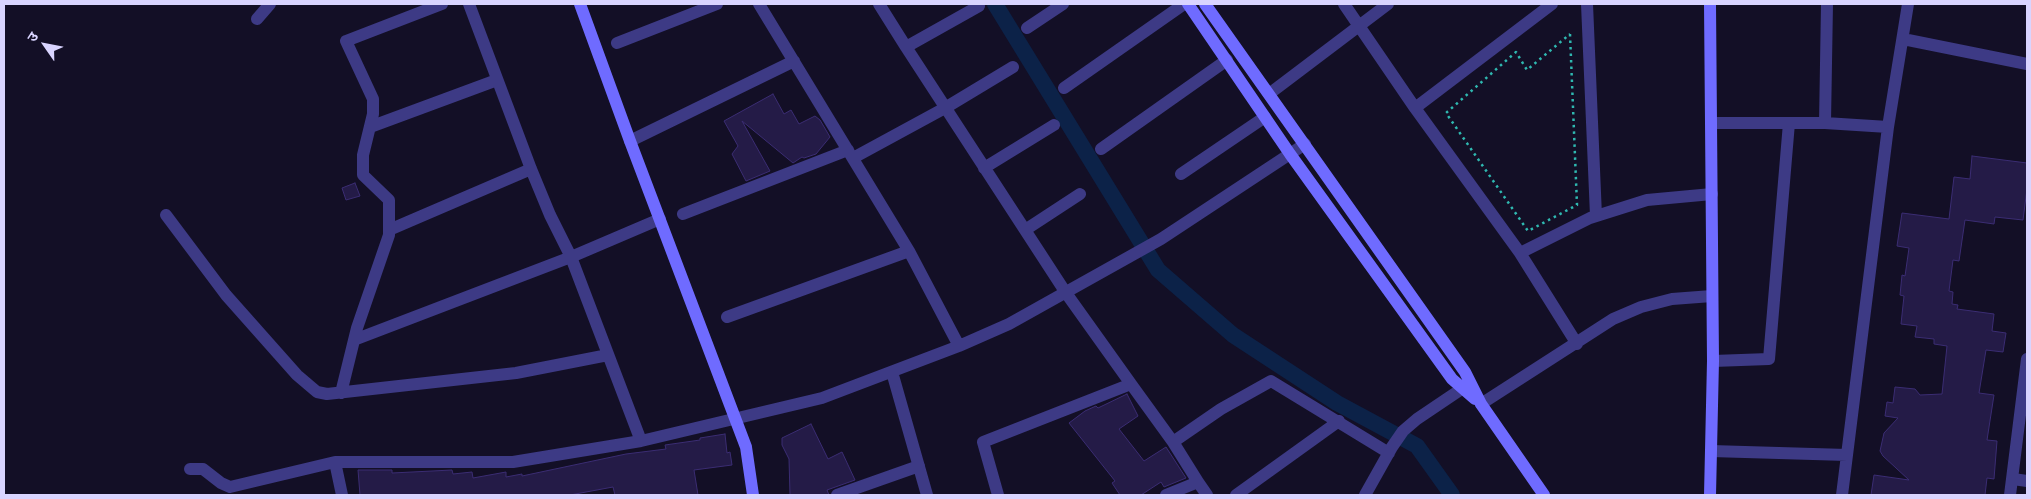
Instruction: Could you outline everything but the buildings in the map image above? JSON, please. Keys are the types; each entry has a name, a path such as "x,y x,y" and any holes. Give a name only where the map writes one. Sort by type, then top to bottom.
{"street":[{"path":"257,19 270,4"},
{"path":"341,392 354,340 389,230 389,200 363,175 363,155 373,114 374,99 346,41 442,4"},
{"path":"469,4 531,169 550,215 571,257 641,441"},
{"path":"580,4 660,219 740,418 753,495"},
{"path":"617,44 717,4"},
{"path":"759,4 909,251 959,346"},
{"path":"879,4 1066,293 1173,442 1207,495"},
{"path":"1027,28 1063,4"},
{"path":"1064,88 1184,4"},
{"path":"1188,4 1290,154 1452,378 1481,404"},
{"path":"1205,4 1465,372 1481,404 1544,495"},
{"path":"1344,4 1415,108 1520,253 1577,344"},
{"path":"1269,94 1388,4"},
{"path":"1415,108 1552,4"},
{"path":"1587,4 1596,216"},
{"path":"1710,4 1713,361 1710,495"},
{"path":"1825,123 1827,4"},
{"path":"1842,495 1888,127 1908,4"},
{"path":"906,47 979,6"},
{"path":"1903,40 2027,64"},
{"path":"1101,149 1227,60"},
{"path":"630,141 794,61"},
{"path":"683,214 850,154 945,108 1013,67"},
{"path":"370,127 497,80"},
{"path":"1182,174 1265,117"},
{"path":"1711,123 1825,123 1888,127"},
{"path":"1713,361 1769,359 1789,123"},
{"path":"984,168 1054,126"},
{"path":"190,469 203,469 221,483 230,487 336,462 513,462 641,441 822,398 959,346 1009,324 1161,239 1305,144"},
{"path":"389,230 531,169"},
{"path":"1025,230 1080,194"},
{"path":"1520,253 1596,216 1647,200 1712,194"},
{"path":"166,215 226,295 297,375 317,392 327,394 516,373 608,355"},
{"path":"354,340 571,257 660,219"},
{"path":"727,317 909,251"},
{"path":"1481,404 1577,344 1613,319 1641,307 1672,300 1712,296"},
{"path":"2010,495 2027,367"},
{"path":"892,372 927,495"},
{"path":"1173,442 1220,410 1271,381 1390,450"},
{"path":"998,495 983,442 1131,384"},
{"path":"1365,495 1390,450 1403,432 1417,419 1463,388"},
{"path":"1236,495 1339,422"},
{"path":"1711,451 1847,456"},
{"path":"336,462 342,495"},
{"path":"837,495 918,466"},
{"path":"2013,479 2027,481"},
{"path":"1166,495 1198,482"}],"path":[{"path":"1570,34 1577,205 1528,231 1446,113 1516,52 1527,70 1570,34"}],"waterway":[{"path":"995,4 1158,270 1233,335 1337,403 1417,446 1452,495"}]}
